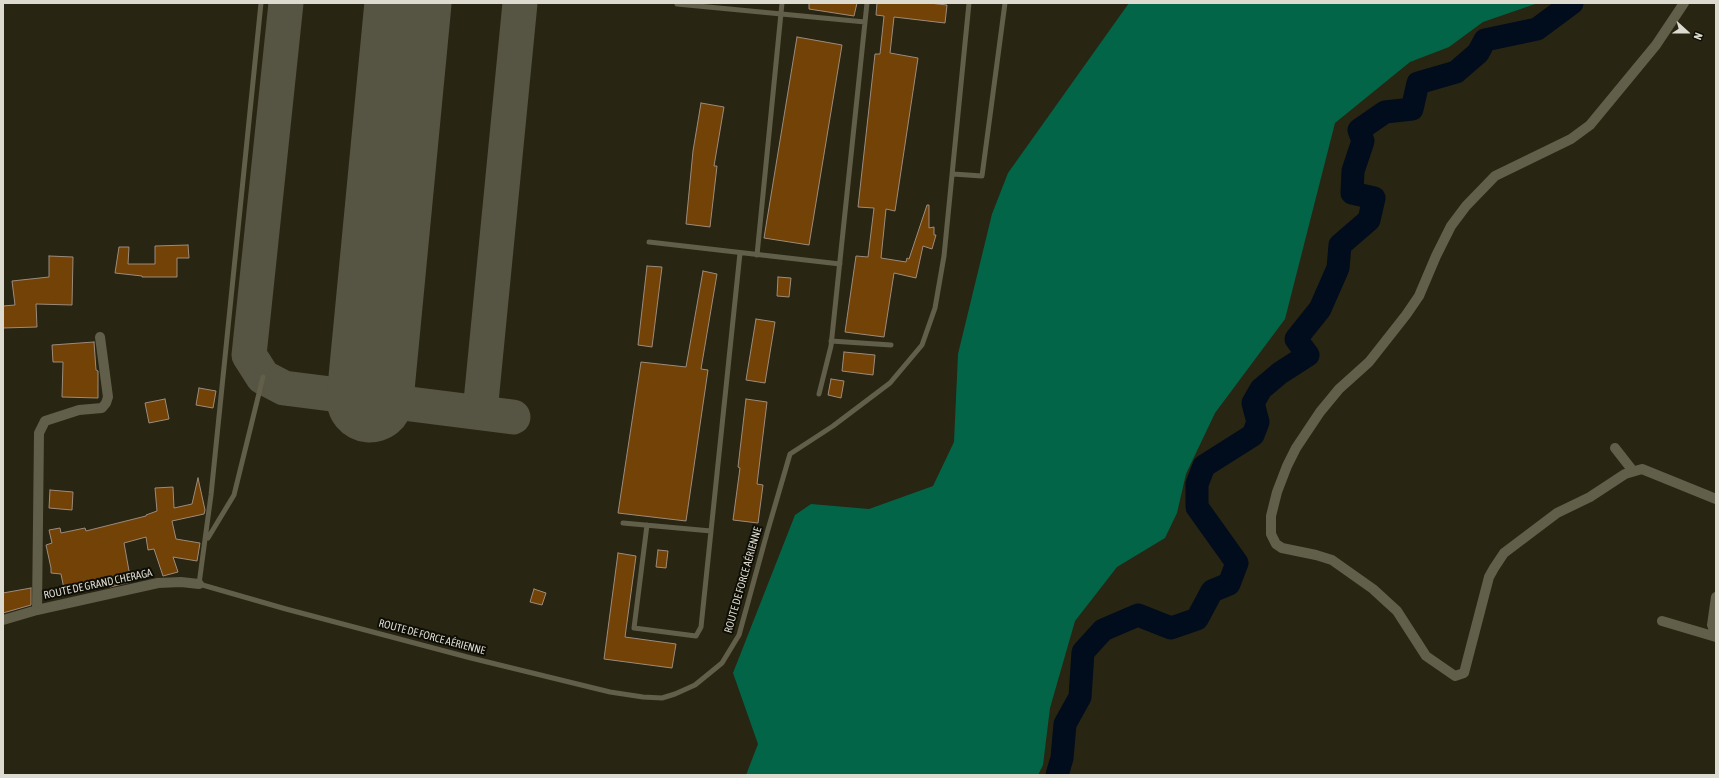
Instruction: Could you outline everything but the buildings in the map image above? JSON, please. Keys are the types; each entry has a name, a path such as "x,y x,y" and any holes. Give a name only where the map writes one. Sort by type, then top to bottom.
{"street":[{"path":"1684,3 1656,46 1590,125 1570,139 1495,176 1466,206 1452,226 1436,256 1419,296 1406,315 1369,362 1339,390 1320,412 1296,448 1277,492 1271,516 1271,534 1276,544 1282,548 1332,560 1373,589 1397,611 1426,656 1454,676 1464,673 1489,577 1499,559 1504,553 1557,513 1590,497 1625,474 1642,469 1716,499"},
{"path":"37,610 39,432 45,421 79,410 102,408 106,403 108,398 100,337"},
{"path":"1615,448 1633,471"},
{"name":"ROUTE DE GRAND CHERAGA","path":"3,620 37,610 158,583 181,582 199,584"},
{"path":"1716,597 1712,625 1716,636"},
{"path":"1662,621 1716,636"}],"lane":[{"path":"199,584 206,541 261,3"},
{"path":"757,255 782,3"},
{"path":"819,394 831,340 867,3"},
{"name":"ROUTE DE FORCE AÉRIENNE","path":"199,584 286,609 471,658 610,692 662,698 695,685 722,663 739,635 790,454 833,426 890,383 922,345 936,308 950,212 969,3"},
{"path":"953,174 982,176 1004,3"},
{"path":"677,4 865,22"},
{"path":"649,242 840,264"},
{"path":"647,525 634,628 696,636 701,627 740,253"},
{"path":"831,340 891,345"},
{"path":"206,541 234,495 263,376"},
{"path":"623,523 711,531"}],"green space":[{"path":"1129,3 1538,3 1483,22 1449,47 1410,62 1335,123 1285,319 1215,413 1186,474 1177,513 1165,538 1117,567 1075,621 1050,708 1043,765 1038,775 746,775 758,744 733,673 795,515 811,504 869,509 933,486 954,442 958,354 992,214 1008,173"}],"waterway":[{"path":"1057,775 1062,758 1065,724 1080,697 1083,652 1103,630 1138,615 1171,628 1197,619 1212,591 1229,584 1237,563 1197,507 1197,484 1204,466 1253,435 1258,422 1253,403 1261,389 1280,373 1308,355 1296,339 1320,309 1338,268 1340,245 1369,220 1374,198 1352,193 1353,171 1363,141 1359,130 1385,112 1412,109 1418,83 1456,72 1478,53 1485,40 1537,29 1572,3"}],"taxiway":[{"path":"286,3 249,355 263,377 284,388 513,417"},
{"path":"480,412 520,3"}],"runway":[{"path":"370,399 408,3"}]}
